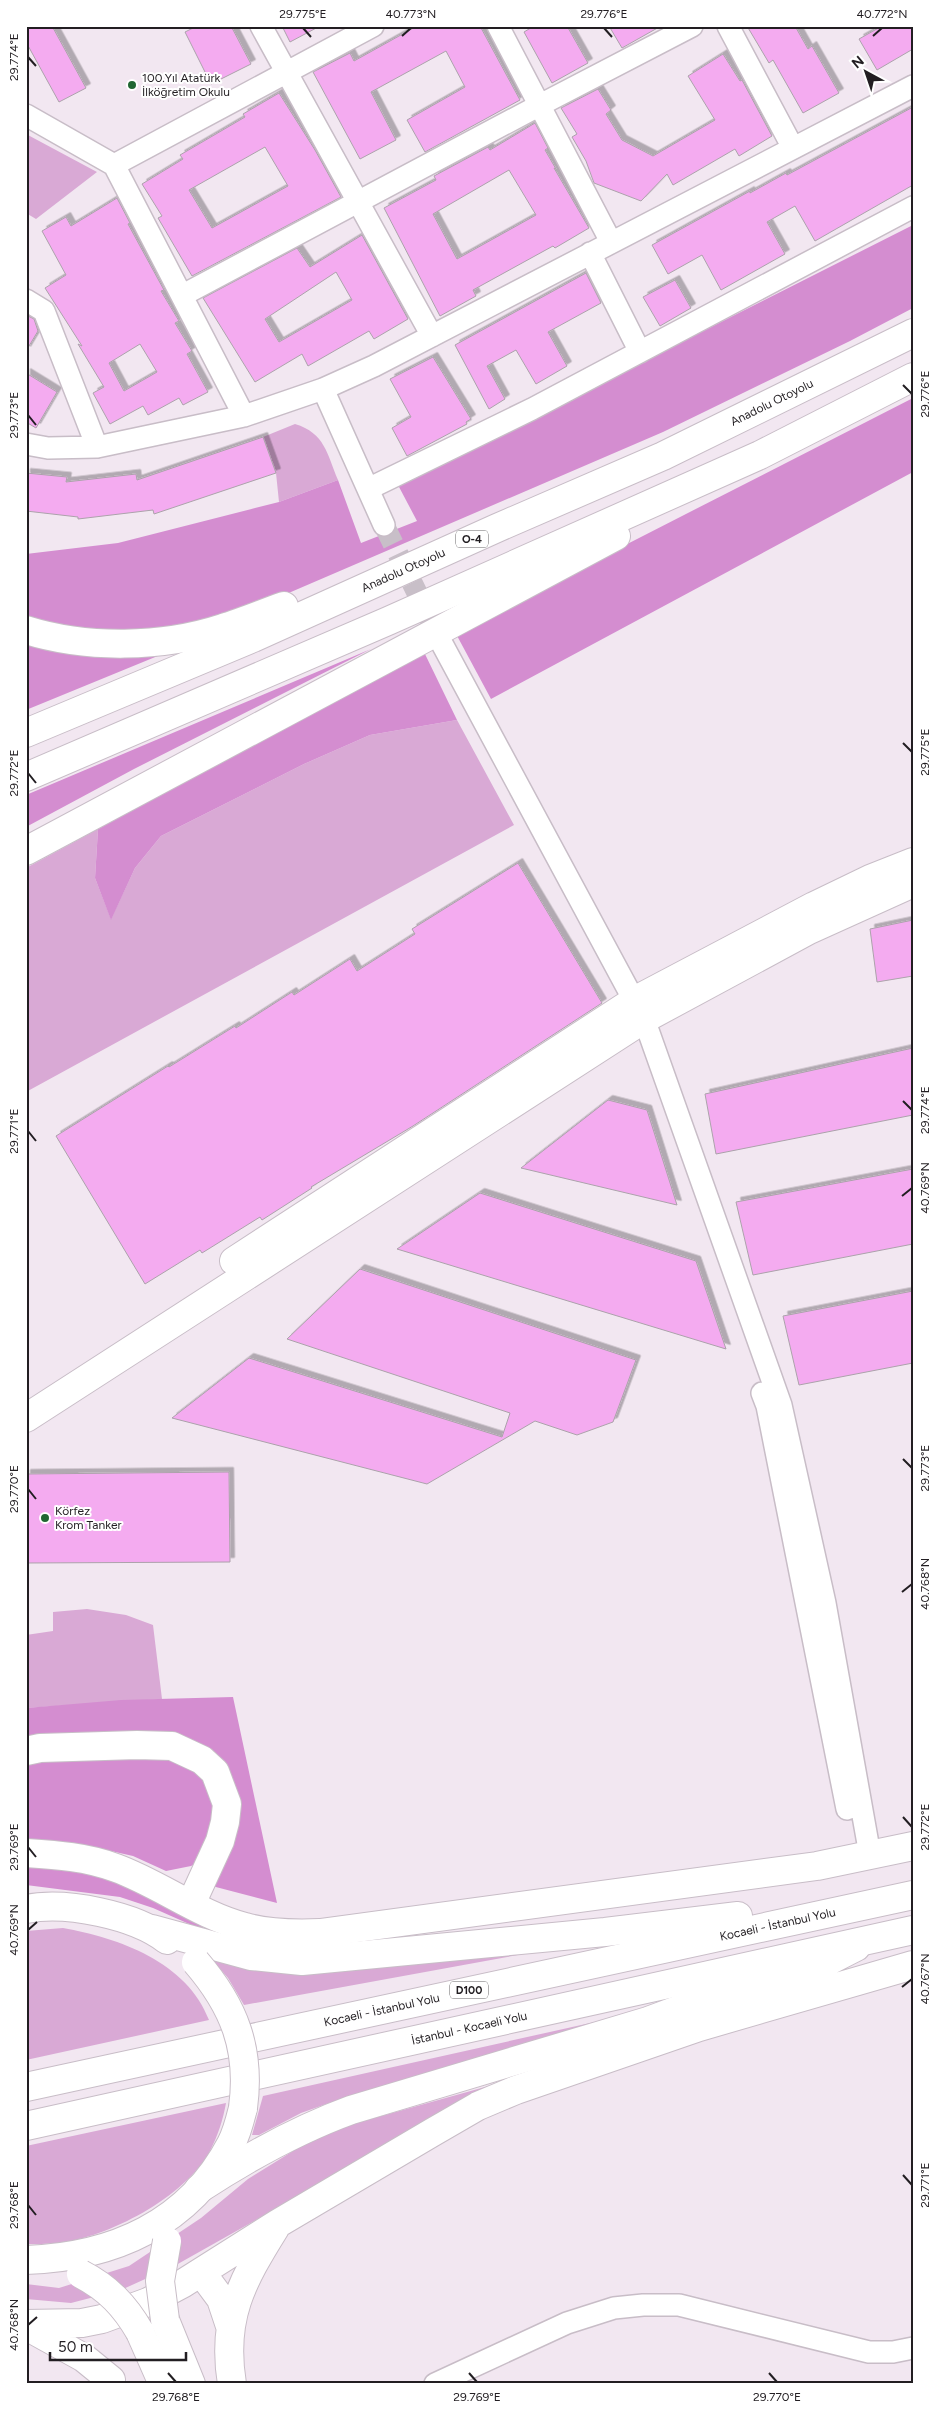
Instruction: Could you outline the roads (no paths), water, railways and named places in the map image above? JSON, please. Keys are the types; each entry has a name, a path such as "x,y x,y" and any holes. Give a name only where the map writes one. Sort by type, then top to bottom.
{"main road":[{"name":"Anadolu Otoyolu","path":"26,733 253,638 497,528 663,456 913,333"},
{"path":"26,851 386,658 570,562 760,455 913,377"},
{"path":"26,777 397,617 760,455"},
{"path":"26,630 46,636 99,645 158,641 221,629 497,528"},
{"path":"26,1396 633,1014 814,906 870,879 913,862"},
{"path":"26,1418 633,1014 809,930 913,883"},
{"path":"26,1751 40,1748 137,1745 172,1746 202,1760 215,1772 222,1786 227,1804 226,1822 220,1841 192,1904"},
{"path":"26,1853 71,1857 114,1868 140,1878 244,1927 289,1934 320,1933 808,1868 913,1846"},
{"path":"26,1864 89,1873 128,1886 237,1937 272,1946 300,1946 840,1880 860,1873 864,1857"},
{"path":"31,1906 74,1908 102,1914 251,1956 302,1962 605,1932 913,1895"},
{"name":"Kocaeli - İstanbul Yolu","path":"26,2087 913,1895"},
{"path":"26,2260 75,2256 115,2246 152,2228 176,2212 199,2189 232,2143 244,2108 246,2066 241,2039 213,1982 196,1962 152,1929"},
{"name":"İstanbul - Kocaeli Yolu","path":"26,2126 913,1930"},
{"path":"199,2189 244,2160 312,2124 350,2110 648,2020 872,1939"},
{"path":"699,2027 872,1939"},
{"path":"26,2325 82,2324 102,2319 148,2302 478,2106 516,2090 699,2027 913,1965"},
{"path":"176,2212 167,2241 160,2281 164,2320 191,2384"},
{"path":"230,2326 245,2278 277,2224"},
{"path":"26,2260 81,2274 98,2283 128,2313 148,2346 163,2384"},
{"path":"201,2272 220,2298 230,2326 232,2384"},
{"path":"102,2319 98,2342 99,2354 112,2382"},
{"path":"26,2325 84,2358 112,2382"}],"street":[{"path":"261,26 432,336"},
{"path":"114,165 373,26"},
{"path":"498,26 611,242"},
{"path":"183,295 540,104 692,26"},
{"path":"728,26 793,148"},
{"path":"26,444 48,448 97,447 244,416 322,389 374,366 913,86"},
{"path":"26,115 114,165 244,416"},
{"path":"368,489 532,409 913,208"},
{"path":"590,253 640,352"},
{"path":"26,300 44,311 97,447"},
{"path":"322,389 384,525"},
{"path":"633,1014 444,674 440,640 633,1014 781,1405 825,1603 864,1857"},
{"path":"434,2384 567,2323 614,2308 643,2305 679,2305 869,2352 893,2352 913,2348"}],"tunnel":[{"path":"384,525 440,640"}],"place":[{"name":"100.Yıl Atatürk İlköğretim Okulu","path":"132,85"},
{"name":"Körfez Krom Tanker","path":"45,1518"}]}
